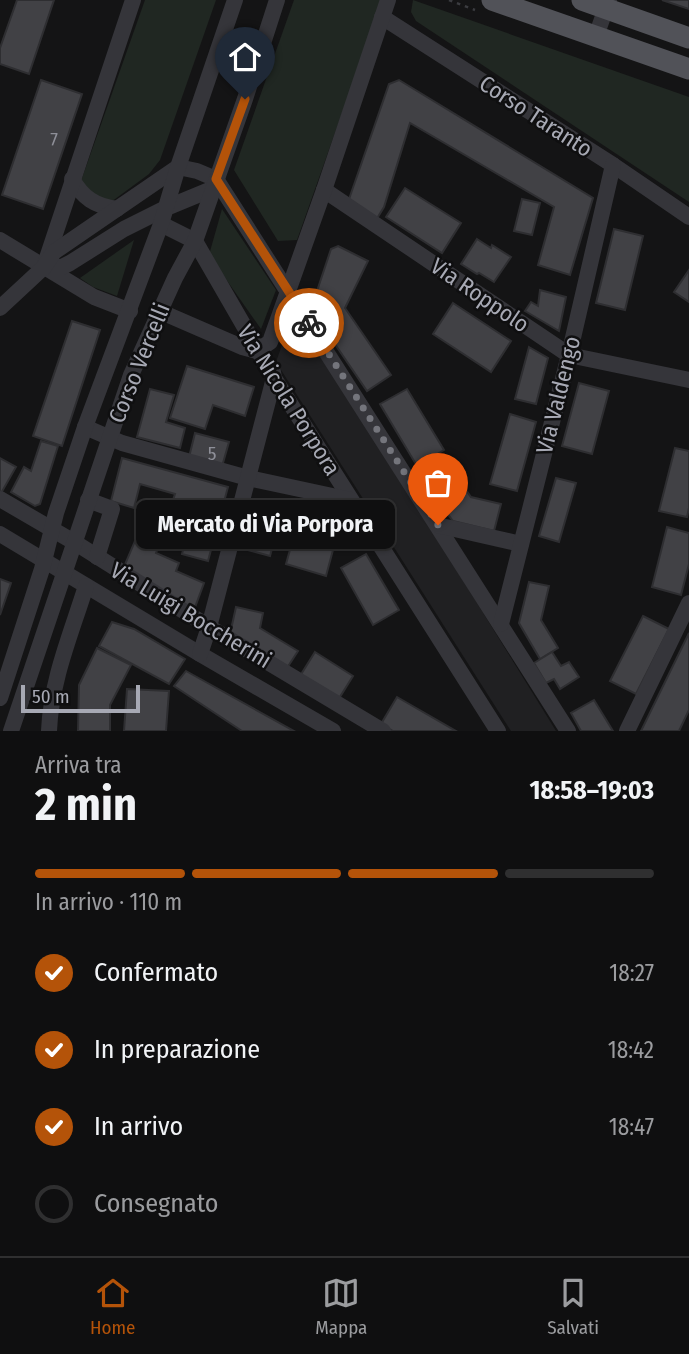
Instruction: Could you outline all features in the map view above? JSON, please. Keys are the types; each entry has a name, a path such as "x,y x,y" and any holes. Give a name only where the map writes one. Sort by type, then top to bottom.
{"main road":[{"path":"492,0 689,69"},
{"path":"582,0 608,4 689,38"}],"street":[{"path":"44,267 133,0"},
{"name":"Corso Vercelli","path":"0,698 85,427 161,224 235,0"},
{"name":"Corso Vercelli","path":"11,731 131,374 195,241 277,0"},
{"path":"159,311 242,347 263,346 288,289 324,190 387,0"},
{"path":"596,37 608,4"},
{"name":"Corso Taranto","path":"382,17 613,164 689,217"},
{"name":"Via Valdengo","path":"501,624 569,355 613,164"},
{"path":"0,308 44,267 54,252 178,167 197,171 214,184 288,289 568,731"},
{"path":"72,179 90,201 117,209"},
{"path":"44,267 62,267 71,263 124,229 214,184"},
{"name":"Via Roppolo","path":"324,190 569,355 689,380"},
{"path":"161,224 195,241"},
{"path":"0,240 94,297 130,311"},
{"name":"Via Nicola Porpora","path":"195,241 263,346 274,379 498,731"},
{"path":"200,654 274,379"},
{"path":"85,427 122,443 248,478 351,500"},
{"name":"Via Luigi Boccherini","path":"0,499 383,731"},
{"path":"88,500 112,509 97,557"},
{"path":"438,525 521,544"},
{"name":"Via Luigi Boccherini","path":"0,534 333,731"},
{"path":"50,731 54,687 86,586"},
{"path":"627,731 689,603"}],"shaded area":[{"path":"145,0 216,0 160,160 149,174 111,202 98,198 81,181"},
{"path":"294,0 382,0 297,240 278,241 234,170"},
{"path":"413,0 689,97 689,202 416,21 411,12"},
{"path":"222,209 276,290 261,329 209,255"},
{"path":"134,240 117,296 93,287 80,278"},
{"path":"295,308 556,731 511,731 276,362"}],"building":[{"path":"17,0 54,0 29,74 0,64 0,48"},
{"path":"662,0 689,0 689,9"},
{"path":"41,80 82,94 43,209 2,195"},
{"path":"399,80 593,198 570,275 538,265 554,207 410,123 384,207 376,220 348,202 389,84"},
{"path":"405,188 461,223 442,253 386,217"},
{"path":"522,199 540,203 532,235 514,231"},
{"path":"614,229 643,236 625,310 596,303"},
{"path":"477,239 511,257 494,282 461,264"},
{"path":"338,246 368,261 345,308 391,375 367,391 311,309 331,249"},
{"path":"689,270 689,302 674,292"},
{"path":"540,290 566,297 559,331 525,311 531,302 538,306"},
{"path":"453,303 511,341 491,372 433,334"},
{"path":"72,321 100,330 62,446 33,436"},
{"path":"529,347 548,358 536,404 515,399"},
{"path":"187,366 254,387 245,416 213,405 205,429 170,418"},
{"path":"579,383 609,391 592,454 562,446"},
{"path":"150,389 174,395 166,422 185,428 180,448 137,437"},
{"path":"407,389 444,450 417,466 380,404"},
{"path":"510,414 536,422 517,491 490,484"},
{"path":"195,433 229,442 221,470 188,461"},
{"path":"41,441 58,446 40,504 35,506 11,492 24,467 31,471"},
{"path":"675,448 689,451 687,517 659,511"},
{"path":"0,458 16,467 0,495"},
{"path":"122,458 228,487 208,561 182,554 194,509 172,503 175,494 140,484 134,508 111,501"},
{"path":"556,478 576,483 559,542 539,536"},
{"path":"461,483 471,497 501,504 494,531 453,521 437,500"},
{"path":"260,506 282,512 270,556 248,550"},
{"path":"667,527 689,533 689,564 681,595 652,587"},
{"path":"138,534 160,543 156,553 179,563 176,571 204,583 194,610 123,569"},
{"path":"293,539 333,550 326,576 286,564"},
{"path":"366,554 399,610 373,625 341,568"},
{"path":"0,579 11,583 0,615"},
{"path":"529,582 549,586 541,620 558,648 540,659 519,623"},
{"path":"236,607 263,613 260,628 298,651 287,668 230,634"},
{"path":"643,616 669,629 636,694 610,681"},
{"path":"112,622 134,629 185,659 169,684 99,646"},
{"path":"689,633 689,710 679,731 641,731"},
{"path":"97,648 131,665 110,705 110,731 78,731 79,685"},
{"path":"315,652 353,676 338,700 300,676"},
{"path":"552,652 561,666 569,662 579,677 560,689 554,679 546,683 534,663"},
{"path":"186,671 294,731 242,731 174,686"},
{"path":"127,689 169,691 166,731 124,731"},
{"path":"397,697 456,731 393,731 381,724"},
{"path":"594,700 613,731 581,731 571,713"}],"way so far":[{"path":"309,323 438,525"}],"place":[{"name":"Mercato di Via Porpora","path":"438,525"}],"route":[{"path":"245,99 216,179 309,323"}]}
